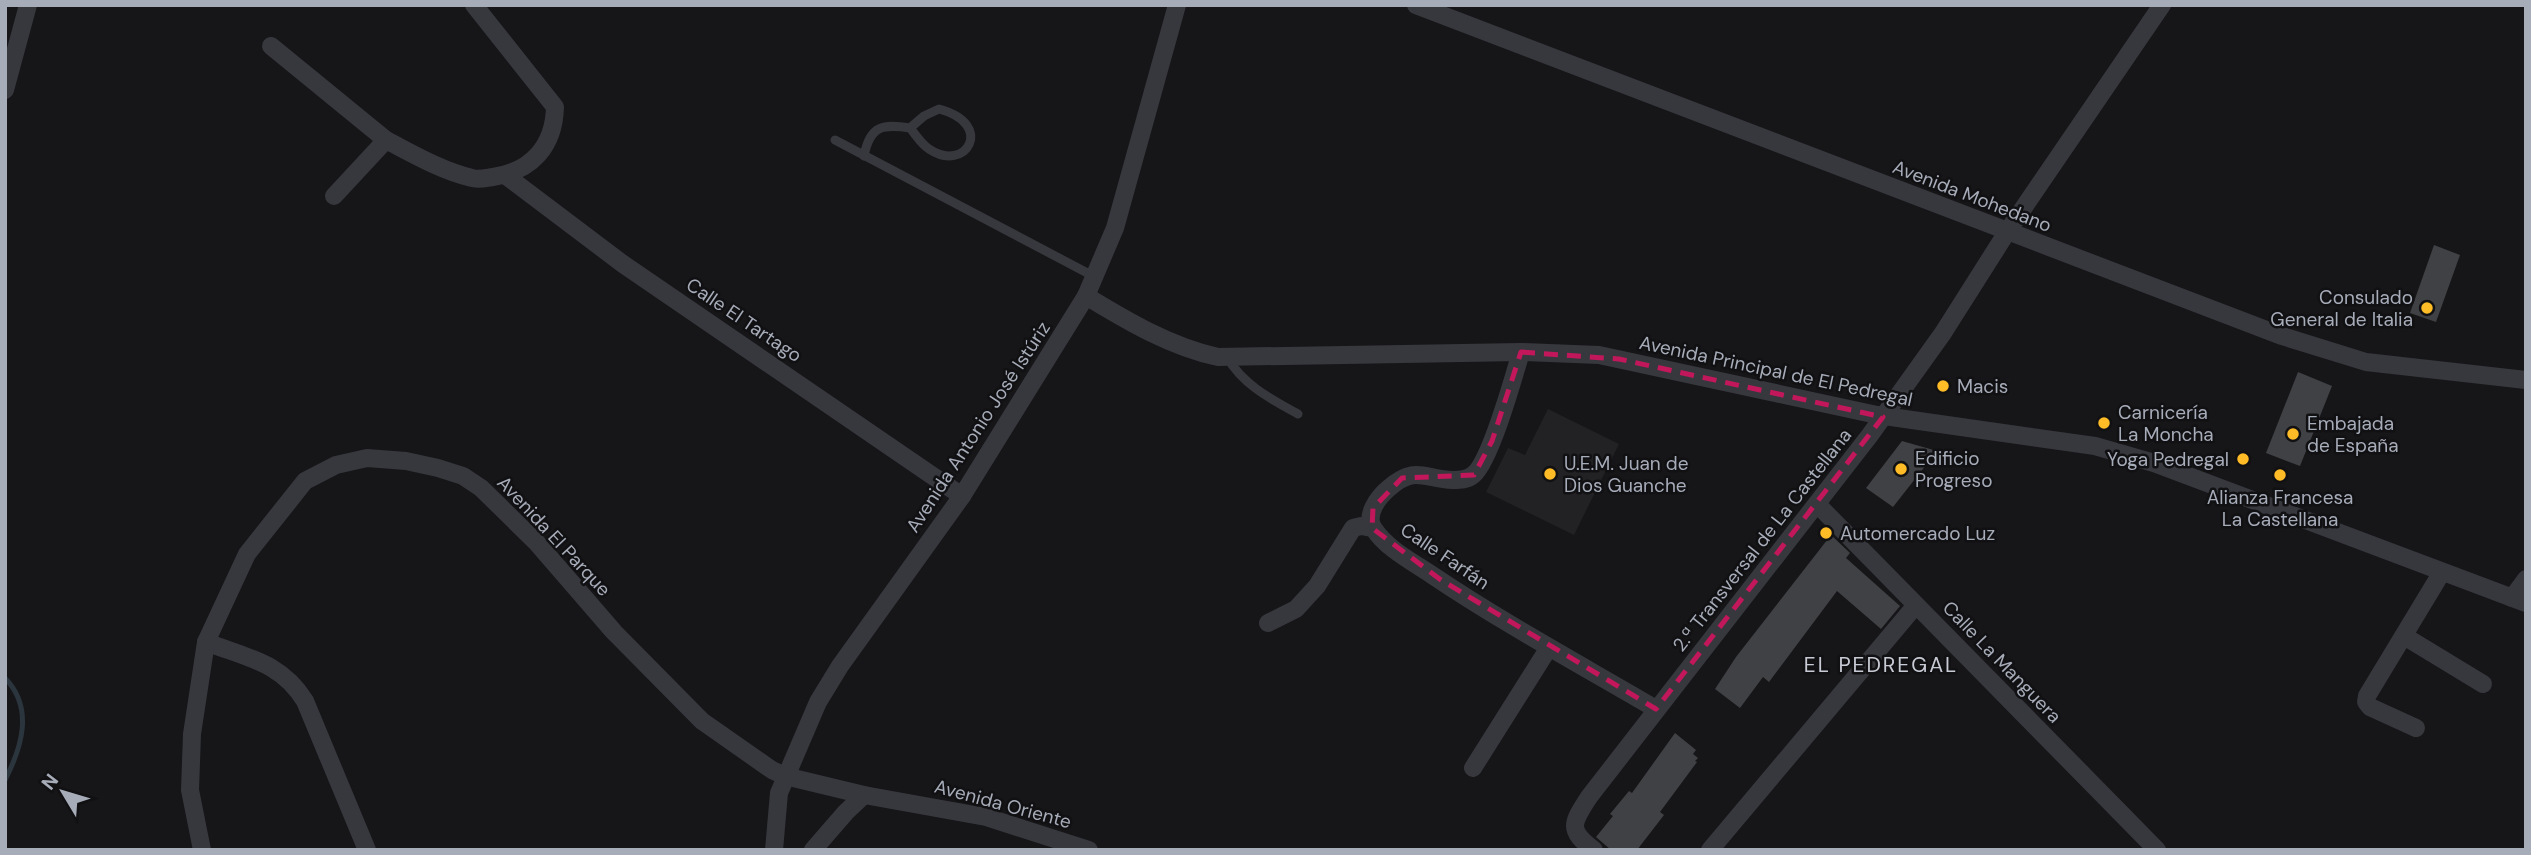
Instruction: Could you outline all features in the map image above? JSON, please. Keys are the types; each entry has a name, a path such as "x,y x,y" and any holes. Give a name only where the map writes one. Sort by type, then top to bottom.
{"street":[{"path":"5,90 28,5"},
{"path":"271,46 386,140 437,165 475,179 505,175 526,167 544,147 555,126 555,107 474,5"},
{"name":"Avenida Antonio José Istúriz","path":"774,850 776,809 785,776 818,702 840,666 962,496 1086,296 1115,228 1177,5"},
{"name":"Avenida Mohedano","path":"1416,5 2282,335 2366,362 2526,380"},
{"name":"2.ª Transversal de La Castellana","path":"1594,850 1577,838 1574,826 1578,813 1817,504 1944,333 2007,232 2162,5"},
{"path":"334,196 386,140"},
{"name":"Calle El Tartago","path":"505,175 623,264 962,496"},
{"name":"Avenida Principal de El Pedregal","path":"1086,296 1113,313 1202,354 1227,357 1521,352 1599,355 1883,417 2095,446 2154,463 2519,601"},
{"name":"Calle Farfán","path":"1521,352 1492,441 1474,475 1464,480 1410,474 1402,478 1386,490 1373,508 1370,516 1372,528 1390,546 1548,649 1656,709"},
{"name":"Avenida El Parque","path":"202,850 190,790 192,734 206,642 247,554 305,481 336,465 366,458 406,461 463,476 499,504 614,632 702,721 740,749 785,776"},
{"name":"Calle La Manguera","path":"1817,504 2156,850"},
{"path":"1268,623 1296,609 1317,586 1353,528 1372,528"},
{"path":"2416,728 2370,707 2366,702 2367,696 2442,572"},
{"path":"2519,601 2526,579"},
{"path":"1710,850 1916,605"},
{"path":"2404,636 2483,684"},
{"path":"206,642 272,667 296,685 367,850"},
{"path":"1473,768 1548,649"},
{"name":"Avenida Oriente","path":"785,776 864,795 986,817 1089,850"},
{"path":"813,850 864,795"}],"lane":[{"path":"864,156 867,141 877,129 889,125 911,128 929,149 939,153 953,156 964,151 971,143 972,133 961,119 939,109 924,116 911,128"},
{"path":"835,141 1095,277"},
{"path":"1227,357 1235,372 1246,382 1298,414"}],"highlighted area":[{"path":"1521,352 1619,359 1883,417 1656,709 1441,580 1372,528 1373,508 1402,478 1474,475 1492,441"}],"shaded area":[{"name":"U.E.M. Juan de Dios Guanche","path":"1548,409 1619,444 1574,535 1486,492 1508,448 1525,455"}],"building":[{"path":"2434,245 2460,255 2436,322 2410,313"},
{"name":"Embajada de España","path":"2298,372 2332,386 2300,466 2266,453"},
{"name":"Edificio Progreso","path":"1902,441 1937,451 1893,507 1866,488"},
{"path":"1831,535 1850,553 1846,558 1900,606 1881,629 1837,591 1769,682 1763,677 1740,708 1715,689 1736,657"},
{"path":"1675,733 1696,750 1693,754 1698,758 1695,761 1697,762 1660,812 1664,815 1637,850 1611,850 1596,837 1613,816 1610,814 1629,791 1632,793"}],"waterway":[{"path":"5,678 20,702 22,715 20,741 5,780"}],"place":[{"name":"Consulado General de Italia","path":"2427,308"},
{"name":"Macis","path":"1943,386"},
{"name":"Carnicería La Moncha","path":"2104,423"},
{"name":"Embajada de España","path":"2293,434"},
{"name":"Yoga Pedregal","path":"2243,459"},
{"name":"Edificio Progreso","path":"1901,469"},
{"name":"U.E.M. Juan de Dios Guanche","path":"1550,474"},
{"name":"Alianza Francesa La Castellana","path":"2280,475"},
{"name":"Automercado Luz","path":"1826,533"}],"district":[{"name":"EL PEDREGAL","path":"1881,665"}]}
